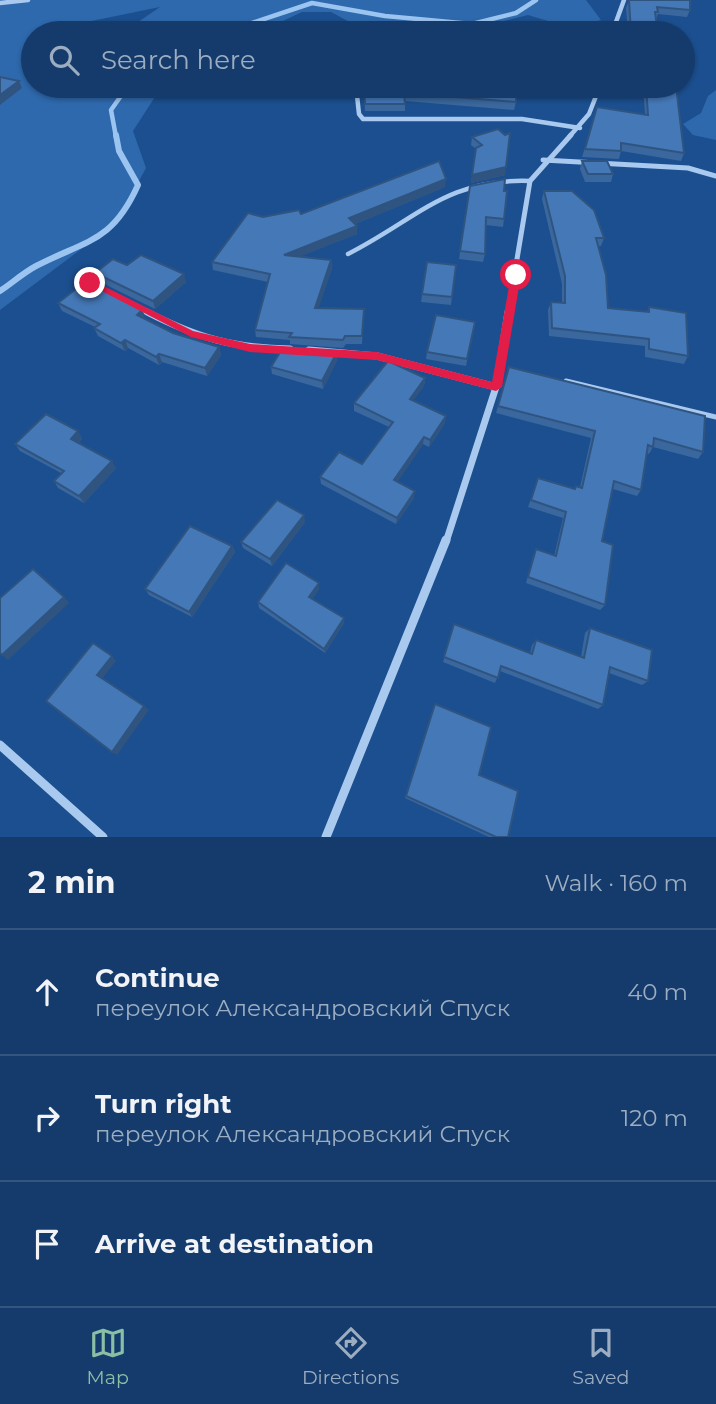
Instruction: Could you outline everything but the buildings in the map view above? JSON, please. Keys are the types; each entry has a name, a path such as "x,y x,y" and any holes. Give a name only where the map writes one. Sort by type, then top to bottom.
{"street":[{"path":"0,4 28,0"},
{"path":"616,21 624,0"},
{"path":"357,98 359,114 363,119 522,119 580,128"},
{"path":"326,837 438,566 496,387 530,181 542,160 580,128 598,98"},
{"path":"542,160 688,168 716,176"},
{"path":"124,300 191,334 250,348 377,356 496,387"},
{"path":"0,745 103,837"}],"lane":[{"path":"348,254 368,245 408,216 468,186 504,178 530,181"},
{"path":"555,379 716,417"}],"shaded area":[{"path":"0,0 586,0 601,20 548,21 528,15 504,21 348,21 331,12 302,12 283,21 140,21 160,7 92,21 21,21 21,98 154,98 133,131 146,168 116,223 0,310"},
{"path":"716,90 716,140 693,135 683,124 701,113 708,96"}],"waterway":[{"path":"484,21 516,13 536,0"},
{"path":"258,21 312,3 385,16 439,21"},
{"path":"116,137 111,110 120,98"},
{"path":"0,291 36,266 96,238 118,218 138,185 119,151 116,135"}],"route":[{"path":"90,283 191,334 250,348 377,356 496,387 516,275"}]}
